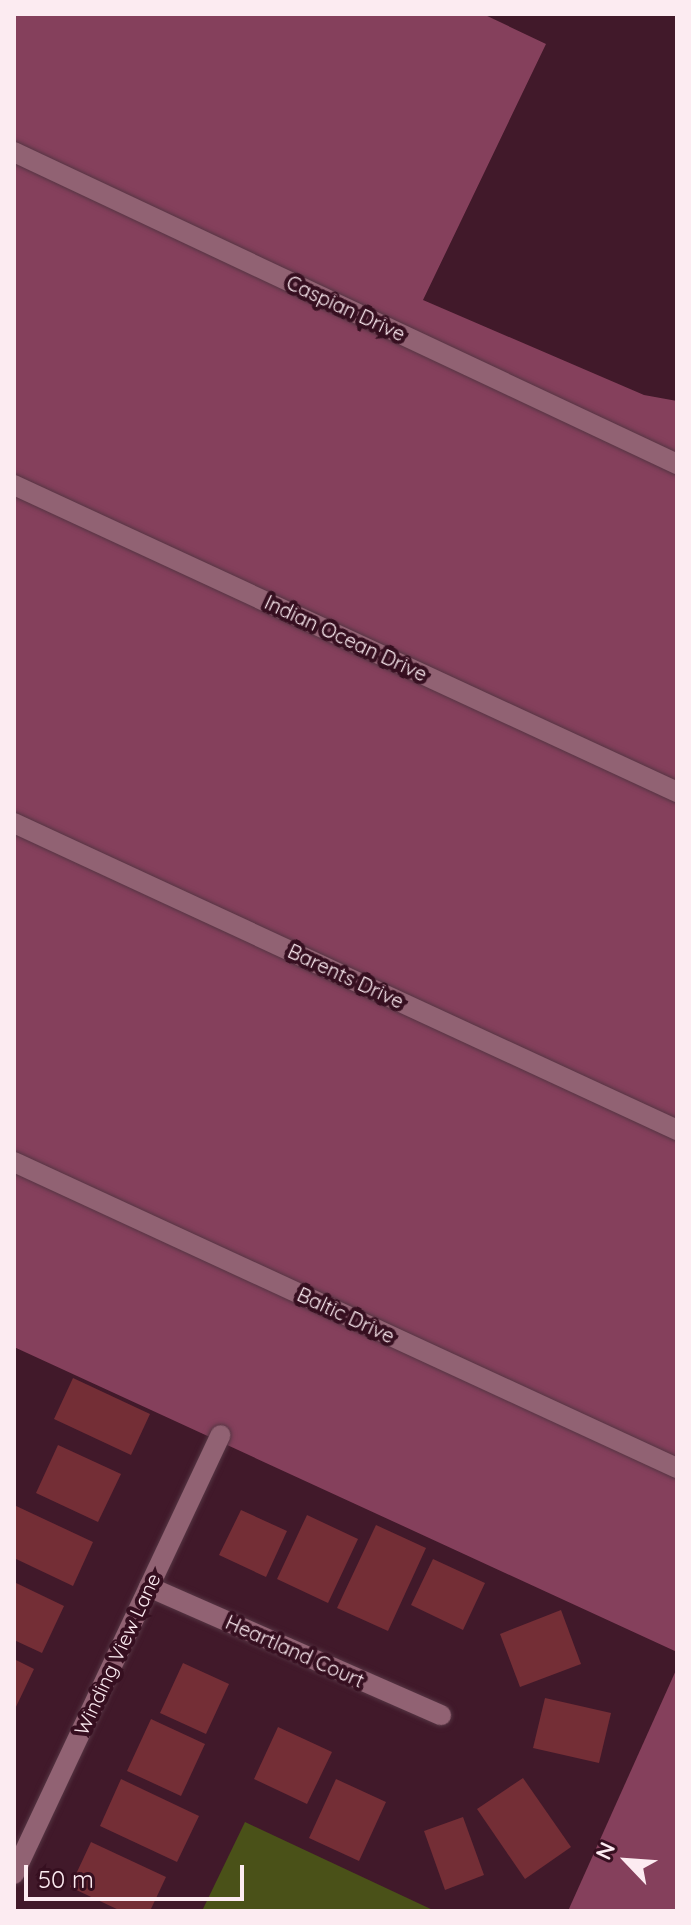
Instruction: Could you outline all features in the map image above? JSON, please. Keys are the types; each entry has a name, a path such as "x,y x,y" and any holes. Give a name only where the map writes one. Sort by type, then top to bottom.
{"street":[{"name":"Caspian Drive","path":"14,152 677,464"},
{"name":"Indian Ocean Drive","path":"14,485 677,792"},
{"name":"Barents Drive","path":"14,823 677,1130"},
{"name":"Baltic Drive","path":"14,1162 677,1468"},
{"name":"Winding View Lane","path":"14,1874 221,1435"},
{"name":"Heartland Court","path":"149,1587 441,1715"}],"shaded area":[{"path":"14,14 483,14 546,44 423,300 644,395 677,401 677,1652 14,1347"},
{"path":"677,1668 677,1911 568,1911"},
{"path":"245,1822 435,1911 202,1911"}],"building":[{"path":"73,1378 150,1414 131,1455 54,1419"},
{"path":"58,1445 121,1474 98,1522 36,1493"},
{"path":"14,1505 93,1542 73,1586 14,1558"},
{"path":"241,1510 287,1531 266,1577 219,1555"},
{"path":"307,1515 358,1539 328,1603 277,1579"},
{"path":"376,1525 426,1548 388,1631 337,1608"},
{"path":"433,1559 485,1583 463,1630 411,1605"},
{"path":"14,1582 64,1606 42,1653 14,1640"},
{"path":"561,1610 581,1664 520,1687 500,1634"},
{"path":"14,1659 34,1669 14,1711"},
{"path":"183,1663 229,1684 206,1734 160,1713"},
{"path":"545,1698 611,1713 599,1763 533,1748"},
{"path":"151,1719 205,1744 181,1796 127,1771"},
{"path":"278,1727 332,1752 307,1804 254,1779"},
{"path":"523,1778 571,1847 525,1879 477,1809"},
{"path":"121,1779 199,1816 177,1862 100,1826"},
{"path":"336,1779 386,1802 359,1861 309,1838"},
{"path":"463,1817 484,1875 445,1890 424,1831"},
{"path":"91,1842 166,1877 150,1911 121,1911 70,1887"}]}
